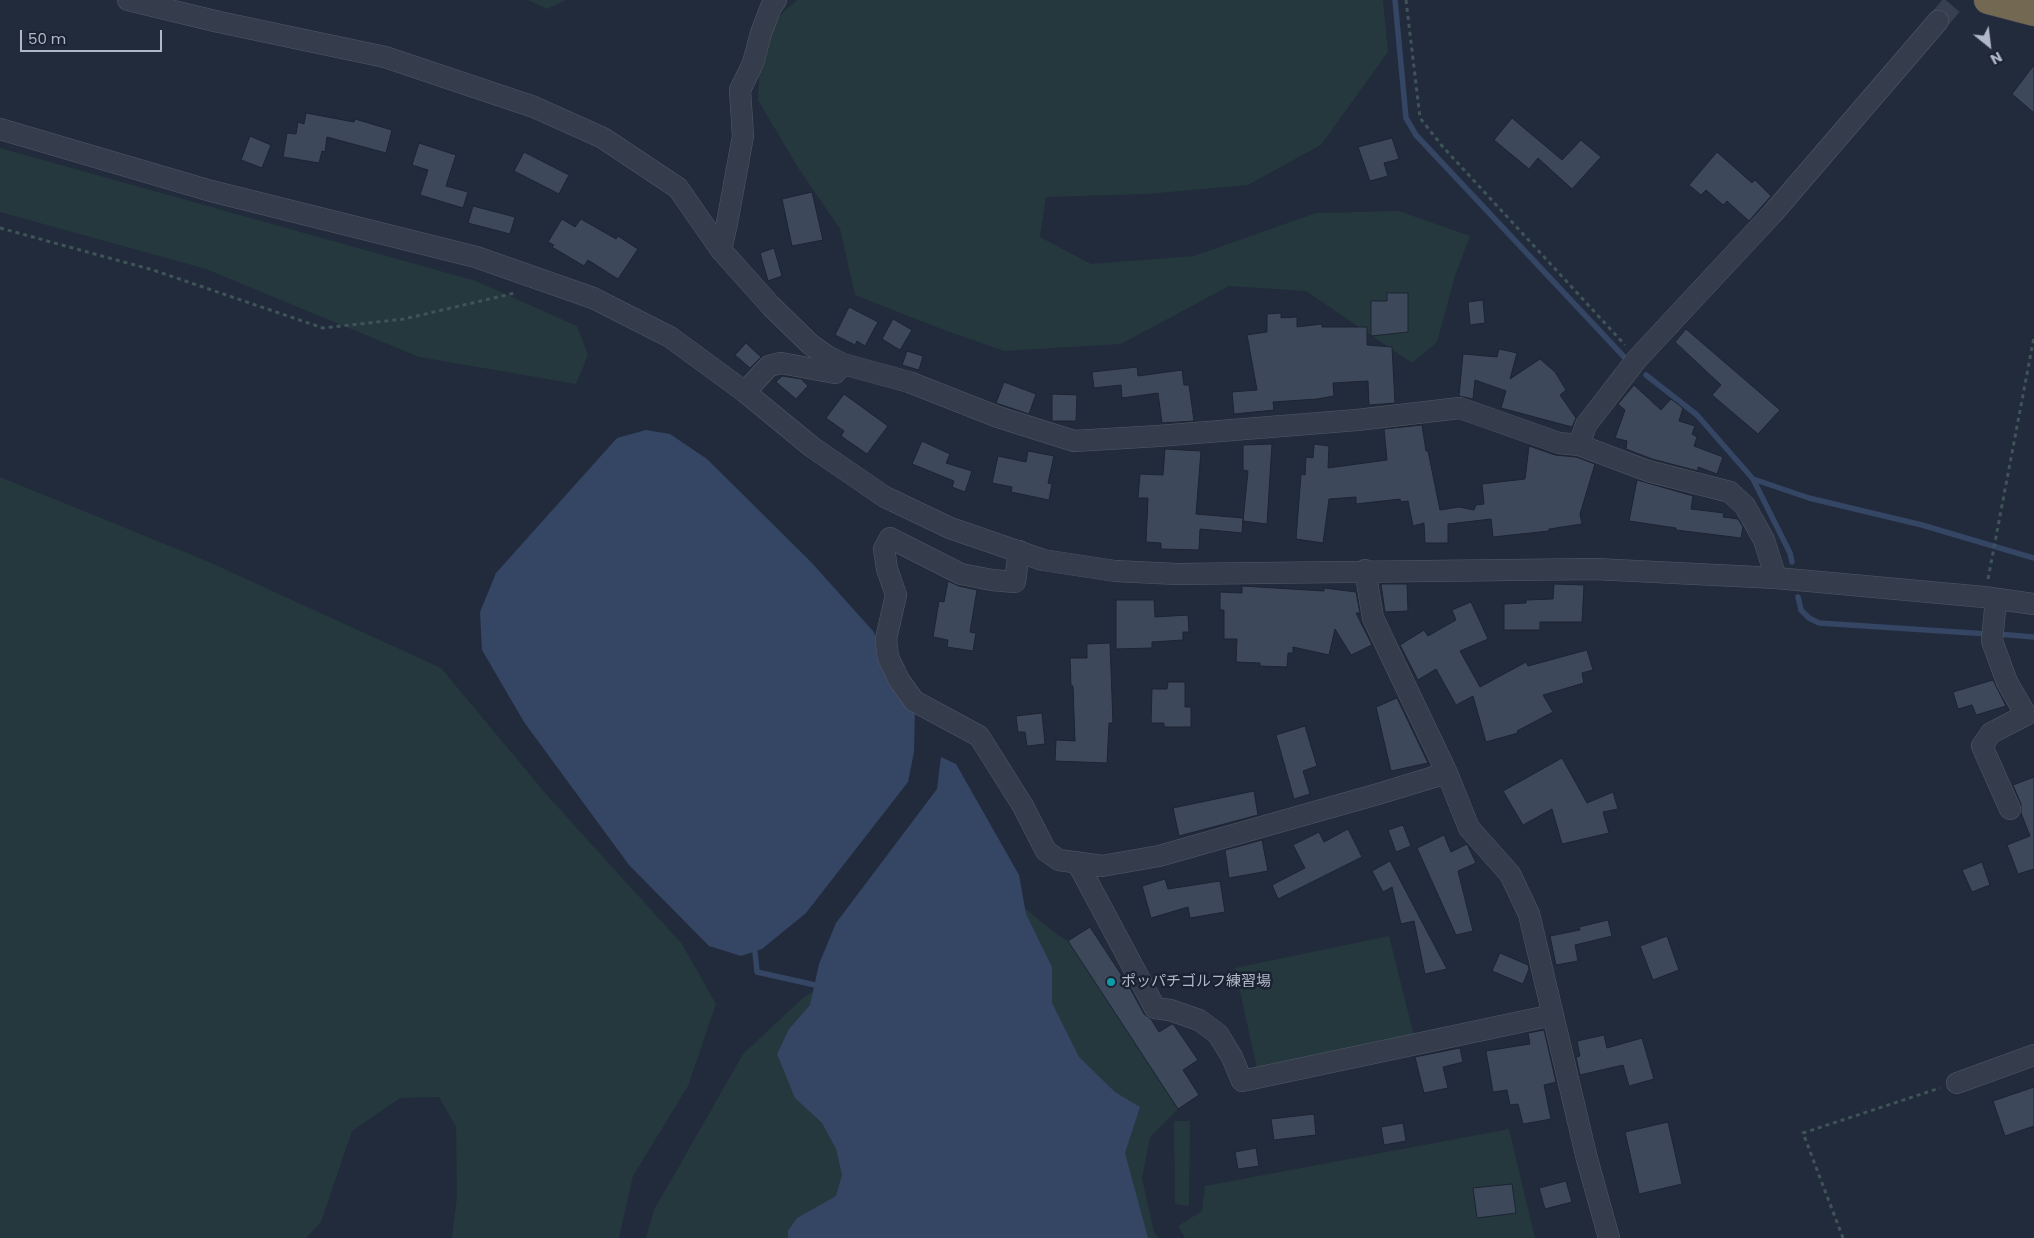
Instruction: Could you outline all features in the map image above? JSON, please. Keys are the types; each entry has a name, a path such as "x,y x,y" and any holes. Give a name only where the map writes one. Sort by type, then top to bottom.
{"highway":[{"path":"1988,0 2034,12"}],"street":[{"path":"128,0 219,22 385,57 534,107 603,138 678,188 720,250 771,306 810,344 843,364 908,382 998,417 1074,441 1338,421 1460,408 1534,435 1559,443 1579,446 1648,471 1730,492 1745,506 1764,540 1776,578"},
{"path":"720,250 743,136 740,90 753,63 761,33 776,0"},
{"path":"1579,446 1586,425 1637,359 1773,213 1938,21"},
{"path":"0,129 211,191 476,257 593,298 670,337 745,392 812,447 885,497 950,528 1042,560 1115,571 1177,574 1595,568 1776,578 2034,604"},
{"path":"745,392 769,366 781,363 835,373 843,364"},
{"path":"1019,551 1015,582 992,580 961,574 890,538 884,549 887,569 896,595 886,639 888,657 898,680 914,701 979,736 1023,806 1046,851 1059,860 1102,866 1159,856 1447,773"},
{"path":"1365,570 1373,618 1447,773 1469,828 1510,874 1529,914 1587,1159 1609,1238"},
{"path":"1996,599 1993,631 2007,682 2026,716 1991,733 1982,746 2010,810"},
{"path":"1076,862 1155,1008 1170,1010 1200,1020 1218,1034 1232,1057 1242,1081 1553,1015"},
{"path":"1957,1083 2034,1055"}],"path":[{"path":"1406,0 1420,118 1450,154 1637,359"},
{"path":"0,228 153,270 322,328 404,320 504,296 546,283"},
{"path":"1993,555 2034,337"},
{"path":"1843,1238 1803,1133 1957,1083"}],"green space":[{"path":"528,0 566,0 547,9"},
{"path":"797,0 1383,0 1388,52 1321,145 1248,185 1147,194 1046,197 1040,237 1091,264 1194,256 1316,213 1399,211 1470,236 1455,276 1437,342 1412,363 1306,291 1229,286 1121,344 1004,351 855,295 840,229 797,166 758,100 761,33"},
{"path":"0,148 476,281 577,326 588,355 576,384 419,357 206,269 0,212"},
{"path":"0,477 209,562 441,668 546,794 682,944 716,1004 688,1086 633,1176 619,1238 452,1238 457,1197 456,1127 439,1097 400,1098 352,1131 321,1222 306,1238 0,1238"},
{"path":"994,884 1068,941 1178,1109 1150,1137 1142,1178 1154,1232 1159,1238 646,1238 654,1210 743,1054 804,997"},
{"path":"1389,936 1416,1044 1259,1078 1235,968"},
{"path":"1174,1121 1190,1121 1189,1206 1175,1204"},
{"path":"1509,1129 1535,1238 1185,1238 1178,1226 1202,1211 1205,1186"}],"water":[{"path":"646,430 670,434 707,459 811,562 873,631 893,672 915,710 914,752 908,782 806,913 762,949 741,956 709,946 629,865 524,722 482,650 480,612 496,573 617,438"},
{"path":"941,757 956,764 1019,875 1026,914 1052,967 1052,1003 1079,1057 1115,1092 1140,1107 1125,1153 1148,1238 788,1238 788,1231 797,1218 836,1196 842,1175 836,1149 822,1123 795,1098 777,1054 789,1029 810,1005 819,964 836,923 937,789"}],"building":[{"path":"2034,65 2034,113 2012,94"},
{"path":"306,113 354,122 355,119 392,130 386,153 327,137 325,152 322,151 319,163 283,157 287,133 296,134 298,122 304,124"},
{"path":"1512,118 1562,160 1581,140 1601,157 1572,189 1538,158 1529,169 1494,140"},
{"path":"250,136 271,145 262,168 241,160"},
{"path":"1392,138 1399,159 1384,163 1388,176 1370,181 1358,147"},
{"path":"419,143 456,155 446,186 468,192 463,208 420,195 428,170 412,165"},
{"path":"524,152 569,175 559,194 514,171"},
{"path":"1717,152 1752,183 1755,180 1771,196 1749,221 1727,201 1723,205 1706,190 1701,195 1689,185"},
{"path":"812,192 823,240 792,246 782,199"},
{"path":"473,206 515,217 510,234 468,223"},
{"path":"562,219 575,227 581,219 616,239 618,236 638,249 618,279 588,260 584,266 552,247 554,245 548,242"},
{"path":"774,248 782,276 768,281 760,253"},
{"path":"1387,293 1408,293 1408,332 1371,336 1371,301 1387,301"},
{"path":"1483,300 1485,323 1470,325 1468,302"},
{"path":"849,307 878,322 865,346 857,341 855,345 835,335"},
{"path":"1281,313 1281,318 1297,317 1297,327 1322,324 1322,327 1367,327 1367,345 1392,347 1395,403 1369,405 1368,381 1333,383 1334,396 1273,402 1274,410 1234,414 1232,392 1257,390 1247,335 1267,332 1267,314"},
{"path":"893,319 912,330 900,350 882,339"},
{"path":"1686,329 1780,410 1758,434 1712,395 1721,385 1675,342"},
{"path":"746,343 761,357 750,368 735,355"},
{"path":"1499,349 1517,353 1510,379 1540,359 1555,372 1566,390 1560,395 1576,418 1572,427 1501,408 1506,391 1475,380 1473,399 1459,396 1463,354 1497,357"},
{"path":"907,351 923,356 919,370 902,365"},
{"path":"1137,367 1138,376 1182,370 1184,385 1189,385 1194,421 1162,423 1158,393 1122,398 1121,385 1094,388 1092,372"},
{"path":"782,376 801,379 808,386 796,399 776,382"},
{"path":"1004,382 1036,394 1029,414 996,403"},
{"path":"1634,385 1661,410 1671,399 1683,408 1679,421 1695,426 1692,434 1697,437 1694,446 1723,457 1717,474 1698,467 1698,471 1652,459 1626,449 1627,441 1615,438 1625,410 1618,404"},
{"path":"844,394 888,426 867,454 841,436 844,431 826,418"},
{"path":"1052,394 1077,395 1076,421 1052,421"},
{"path":"1422,425 1440,510 1459,507 1474,510 1476,505 1484,504 1482,484 1525,479 1529,446 1555,455 1576,457 1595,464 1580,514 1582,524 1549,529 1549,531 1493,537 1491,519 1448,524 1448,543 1425,543 1424,523 1413,526 1408,501 1401,502 1400,499 1356,504 1356,497 1329,499 1323,543 1296,539 1301,474 1305,475 1306,457 1313,458 1314,444 1329,446 1328,468 1387,460 1384,429"},
{"path":"922,441 950,454 946,463 972,471 965,492 952,487 954,481 912,464"},
{"path":"1272,444 1267,524 1243,521 1248,471 1243,470 1243,445"},
{"path":"1165,449 1201,451 1196,514 1243,518 1242,533 1200,529 1199,550 1161,549 1161,543 1146,542 1148,498 1138,498 1140,474 1163,475"},
{"path":"1028,451 1054,456 1048,483 1052,484 1049,500 1011,492 1012,487 992,483 998,456 1026,462"},
{"path":"1637,480 1693,496 1691,509 1724,513 1723,517 1738,519 1743,527 1741,538 1676,530 1676,528 1629,521"},
{"path":"948,581 959,586 977,590 970,632 976,633 973,651 947,647 948,640 933,637 939,601 944,602"},
{"path":"1381,584 1407,584 1408,611 1385,612"},
{"path":"1554,584 1584,585 1582,622 1540,622 1540,630 1504,630 1504,604 1526,603 1526,600 1553,599"},
{"path":"1242,586 1324,591 1324,588 1356,592 1360,613 1356,613 1372,645 1351,655 1335,629 1329,655 1293,647 1293,653 1288,653 1287,667 1260,666 1260,663 1236,662 1237,639 1224,639 1224,610 1220,610 1220,592 1242,593"},
{"path":"1116,600 1154,600 1155,617 1188,615 1189,632 1183,632 1183,640 1152,642 1152,648 1116,649"},
{"path":"1471,602 1488,639 1460,651 1480,687 1526,662 1528,666 1587,650 1593,670 1582,673 1584,683 1543,695 1553,712 1517,731 1518,733 1486,742 1473,696 1456,705 1436,669 1418,680 1400,645 1424,630 1428,636 1456,620 1452,610"},
{"path":"1110,643 1113,723 1109,723 1107,763 1055,761 1056,740 1075,741 1070,658 1087,658 1087,644"},
{"path":"1993,680 2006,706 1976,715 1972,705 1958,709 1953,692"},
{"path":"1168,682 1185,682 1185,707 1191,707 1191,727 1164,727 1164,723 1151,723 1152,689 1167,689"},
{"path":"1397,698 1428,763 1391,771 1376,707"},
{"path":"1042,713 1045,744 1027,746 1025,732 1018,732 1016,716"},
{"path":"1305,726 1317,766 1303,771 1310,794 1294,799 1276,735"},
{"path":"1562,758 1587,803 1613,792 1618,809 1603,812 1609,833 1562,844 1552,809 1523,825 1503,791"},
{"path":"2034,777 2034,869 2018,874 2007,845 2030,836 2021,813 2021,804 2013,785"},
{"path":"1254,791 1258,815 1179,836 1173,808"},
{"path":"1403,825 1411,846 1396,852 1388,830"},
{"path":"1348,829 1362,857 1278,899 1272,885 1305,868 1293,845 1319,832 1324,842"},
{"path":"1444,835 1451,852 1467,844 1476,863 1458,871 1473,931 1456,935 1417,848"},
{"path":"1262,840 1268,871 1229,878 1225,850"},
{"path":"1390,861 1447,969 1425,974 1414,921 1401,924 1392,887 1383,892 1372,871"},
{"path":"1982,862 1990,885 1972,892 1962,870"},
{"path":"1165,879 1168,889 1220,881 1225,912 1190,918 1188,907 1151,918 1142,886"},
{"path":"1608,920 1612,936 1575,945 1578,961 1556,965 1550,936 1580,930 1579,927"},
{"name":"ポッパチゴルフ練習場","path":"1090,927 1130,988 1144,1014 1151,1019 1159,1032 1172,1024 1174,1025 1198,1060 1183,1070 1199,1095 1178,1109 1068,941"},
{"path":"1667,936 1679,970 1653,980 1640,946"},
{"path":"1500,953 1528,965 1529,969 1523,984 1492,971"},
{"path":"1544,1030 1556,1082 1544,1085 1551,1119 1523,1124 1518,1104 1510,1105 1507,1090 1493,1092 1486,1051 1530,1044 1528,1033"},
{"path":"1604,1035 1607,1048 1642,1038 1654,1079 1629,1086 1623,1065 1580,1075 1576,1057 1580,1056 1577,1041"},
{"path":"1460,1048 1463,1062 1443,1067 1448,1088 1424,1093 1415,1057"},
{"path":"2034,1087 2034,1126 2005,1136 1993,1101"},
{"path":"1314,1114 1316,1135 1274,1140 1271,1119"},
{"path":"1668,1122 1682,1184 1639,1194 1625,1132"},
{"path":"1403,1123 1406,1141 1384,1145 1381,1127"},
{"path":"1256,1148 1259,1166 1238,1169 1235,1152"},
{"path":"1566,1181 1572,1202 1545,1209 1539,1188"},
{"path":"1512,1184 1516,1213 1477,1218 1473,1188"}],"waterway":[{"path":"1395,0 1406,118 1416,135 1627,360"},
{"path":"1646,375 1697,415 1753,479 1790,553 1792,562"},
{"path":"1753,479 1809,498 1922,525 2034,558"},
{"path":"1798,597 1801,610 1809,618 1819,623 1988,634"},
{"path":"1997,634 2034,637"},
{"path":"755,952 757,972 815,985"}],"tunnel":[{"path":"1938,21 1956,0"}],"place":[{"name":"ポッパチゴルフ練習場","path":"1111,982"}]}
